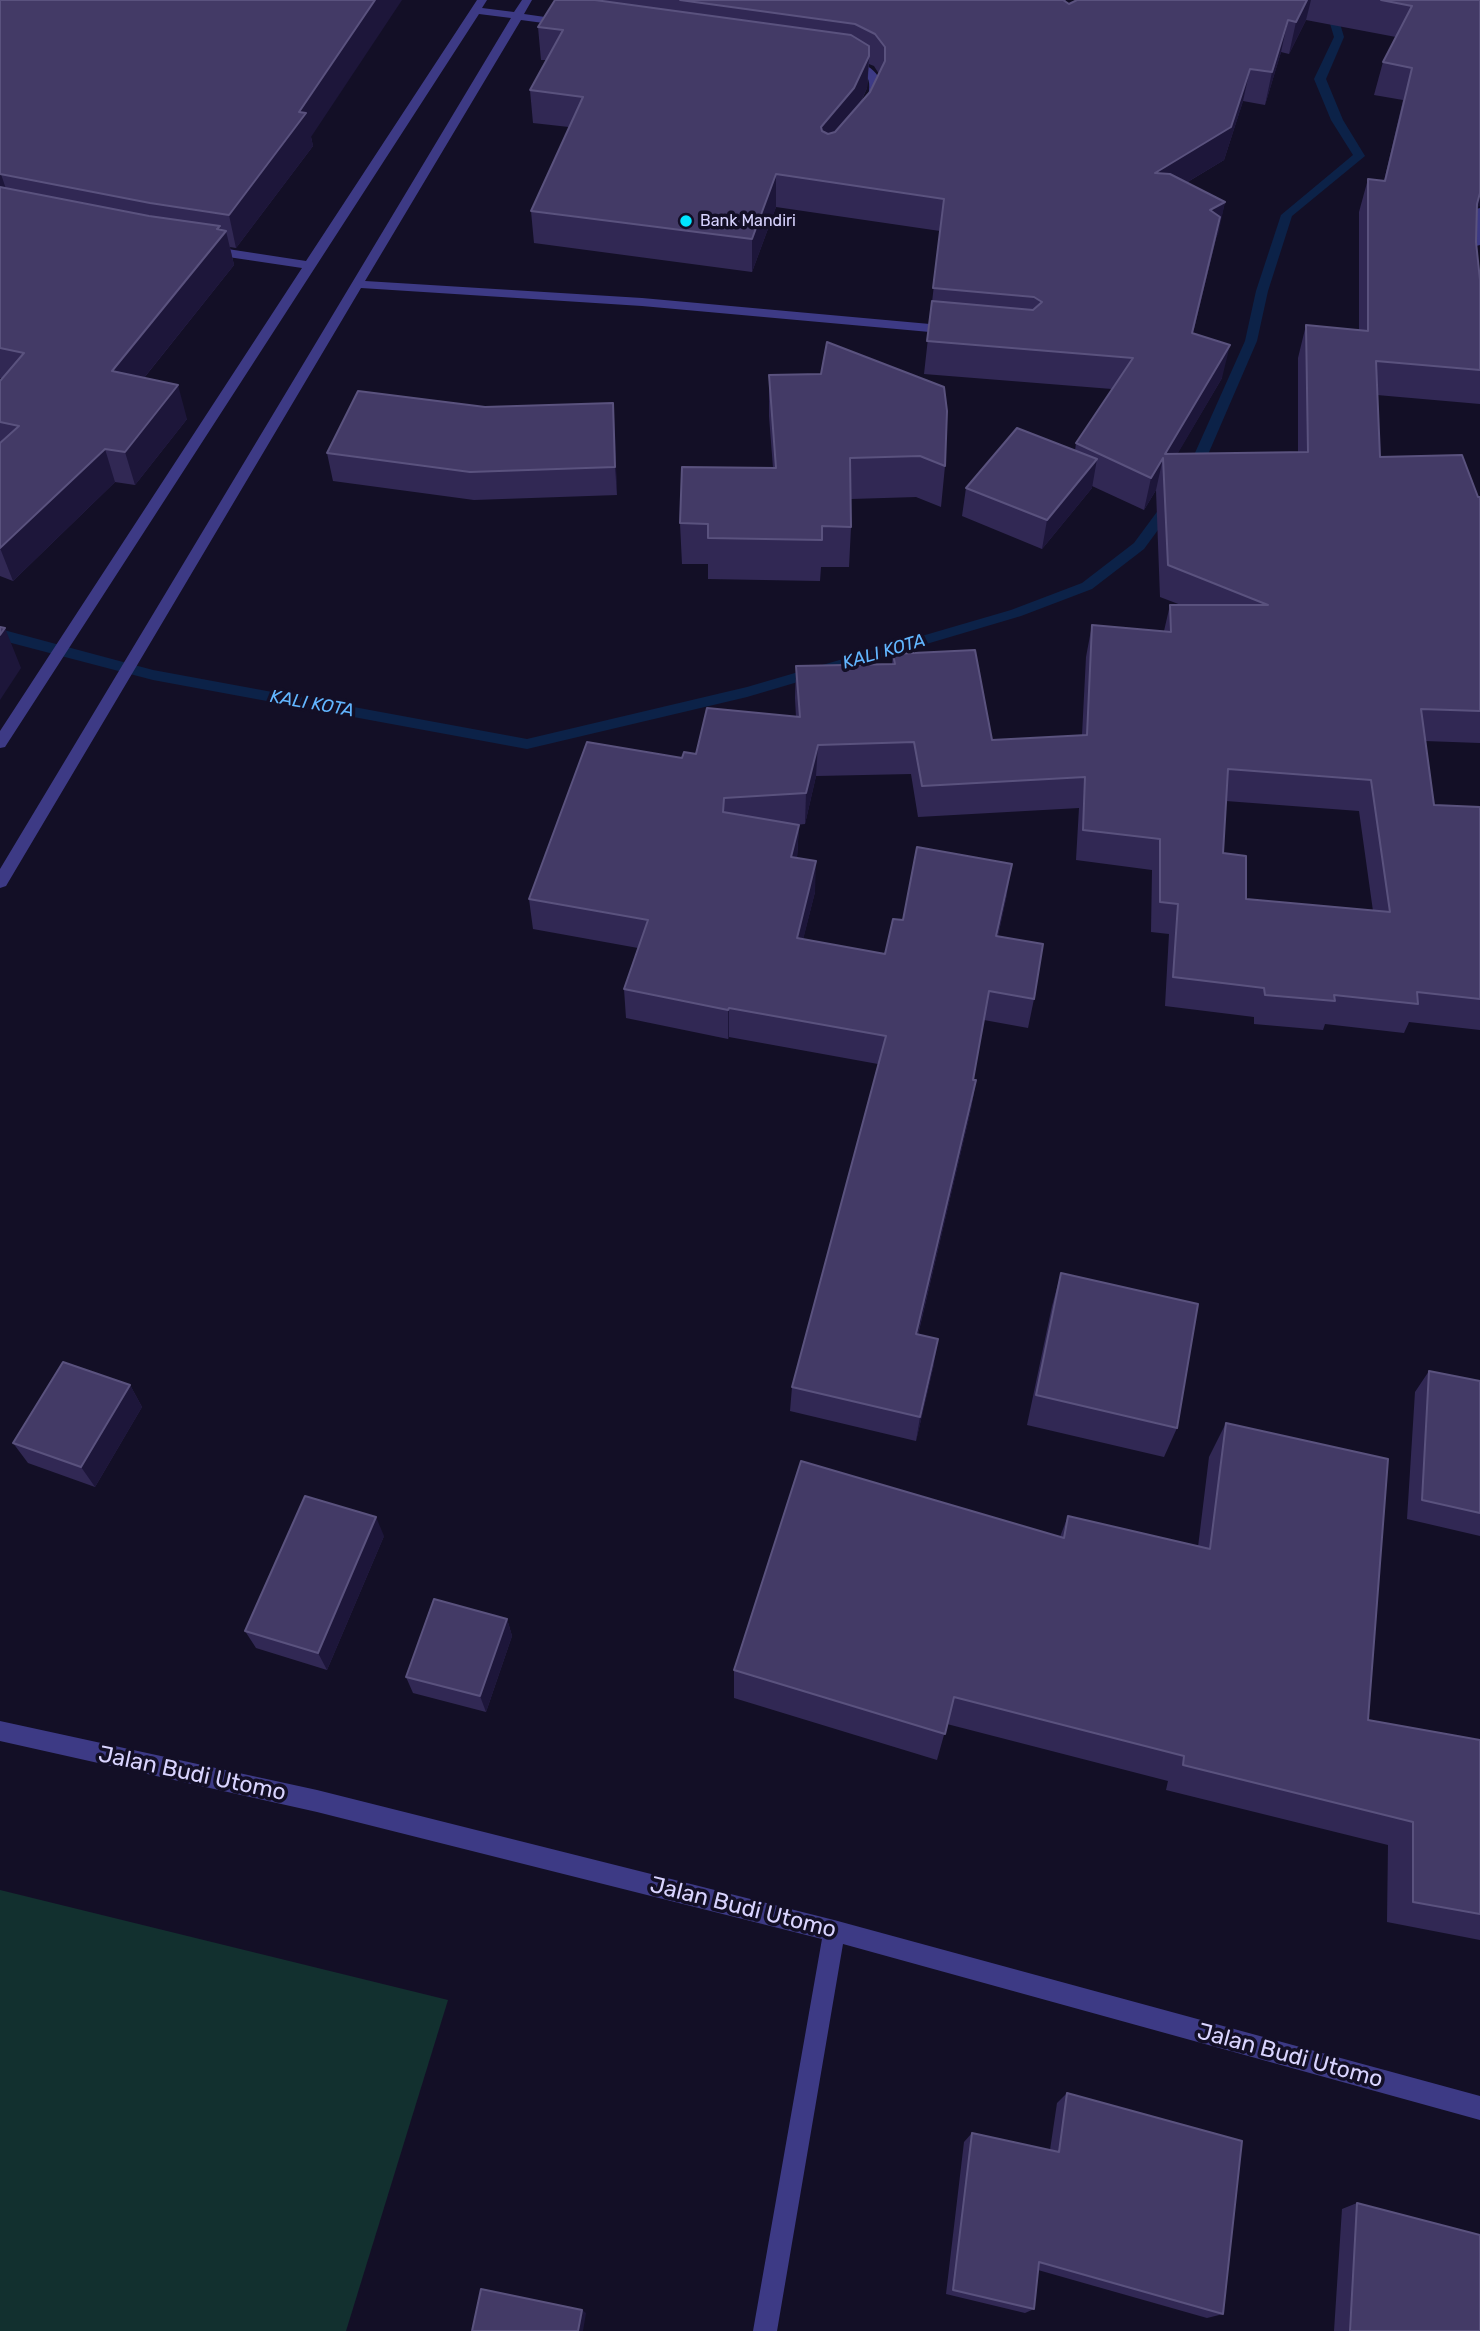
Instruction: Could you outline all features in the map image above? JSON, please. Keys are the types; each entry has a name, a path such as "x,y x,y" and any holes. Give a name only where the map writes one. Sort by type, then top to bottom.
{"street":[{"path":"0,882 77,758 355,284 527,0"},
{"path":"0,743 308,265 376,168 479,5 518,15 579,24"},
{"path":"829,59 853,62 875,76 877,81 874,101 867,111"},
{"path":"1476,249 1480,212"},
{"path":"199,249 308,265"},
{"path":"355,284 642,302 963,331"},
{"name":"Jalan Budi Utomo","path":"0,1731 317,1801 834,1931 1480,2108"},
{"path":"765,2331 834,1931"}],"green space":[{"path":"0,1890 448,2000 346,2331 0,2331"}],"building":[{"path":"0,0 375,0 299,112 306,113 229,215 150,203 0,174"},
{"path":"555,0 595,0 851,35 869,46 869,56 854,88 821,127 822,131 828,134 835,132 870,92 885,61 885,47 875,34 855,24 680,0 1063,0 1069,4 1077,0 1307,0 1296,22 1288,20 1272,72 1250,69 1231,127 1155,173 1170,174 1225,202 1210,210 1220,217 1192,333 1230,345 1165,454 1308,452 1306,325 1368,331 1368,179 1385,181 1412,68 1383,62 1412,6 1381,0 1480,0 1480,193 1476,242 1480,280 1480,370 1376,361 1380,457 1462,455 1480,497 1480,711 1421,709 1434,805 1480,807 1480,999 1417,992 1418,1004 1334,995 1335,1001 1265,995 1264,988 1173,977 1178,904 1160,902 1160,839 1083,830 1085,777 922,786 914,742 818,745 806,793 724,798 723,812 799,825 791,857 816,861 797,938 885,954 893,919 903,920 917,847 1012,864 996,936 1043,944 1034,999 989,991 973,1080 976,1080 916,1334 938,1339 920,1417 792,1387 886,1036 729,1008 728,1010 624,989 648,920 529,899 587,742 682,758 684,752 696,754 707,708 800,717 796,666 895,664 893,654 975,650 992,740 1087,735 1092,625 1171,632 1170,605 1268,605 1168,565 1163,458 1151,478 1076,443 1133,358 927,341 932,301 1033,310 1042,302 1034,297 933,288 944,199 776,174 752,239 531,211 583,97 530,90 563,30 538,27","holes":["1228,769 1371,780 1390,912 1246,899 1246,856 1223,853"]},
{"path":"0,187 149,216 220,226 217,229 226,231 112,371 178,385 125,452 105,449 0,548 0,443 19,426 0,422 0,381 24,353 0,348"},
{"path":"827,342 944,387 947,411 945,466 920,456 850,458 851,527 822,526 822,540 708,538 708,524 680,523 682,467 776,468 769,375 821,374"},
{"path":"358,391 485,407 613,403 615,467 470,472 327,453"},
{"path":"1017,428 1097,459 1047,520 966,488"},
{"path":"1061,1273 1198,1304 1177,1428 1036,1395"},
{"path":"63,1362 130,1385 81,1467 13,1443"},
{"path":"1429,1371 1480,1381 1480,1513 1422,1500"},
{"path":"1226,1423 1388,1459 1368,1720 1480,1740 1480,1914 1413,1902 1413,1822 1183,1765 1184,1756 954,1697 945,1734 734,1670 801,1461 1064,1538 1068,1516 1210,1549"},
{"path":"305,1496 376,1517 318,1653 245,1631"},
{"path":"434,1599 507,1619 480,1696 406,1677"},
{"path":"1067,2093 1242,2141 1223,2314 1039,2262 1034,2309 953,2290 972,2133 1059,2152"},
{"path":"1357,2203 1480,2235 1480,2331 1350,2331"},
{"path":"481,2289 582,2310 578,2331 472,2331"}],"waterway":[{"name":"KALI KOTA","path":"1193,473 1251,341 1262,291 1287,215 1359,156 1337,120 1320,79 1339,37 1328,0"},
{"name":"KALI KOTA","path":"0,634 153,675 527,744 747,692 1016,613 1087,586 1139,546 1170,504"}],"place":[{"name":"Bank Mandiri","path":"686,221"}]}
